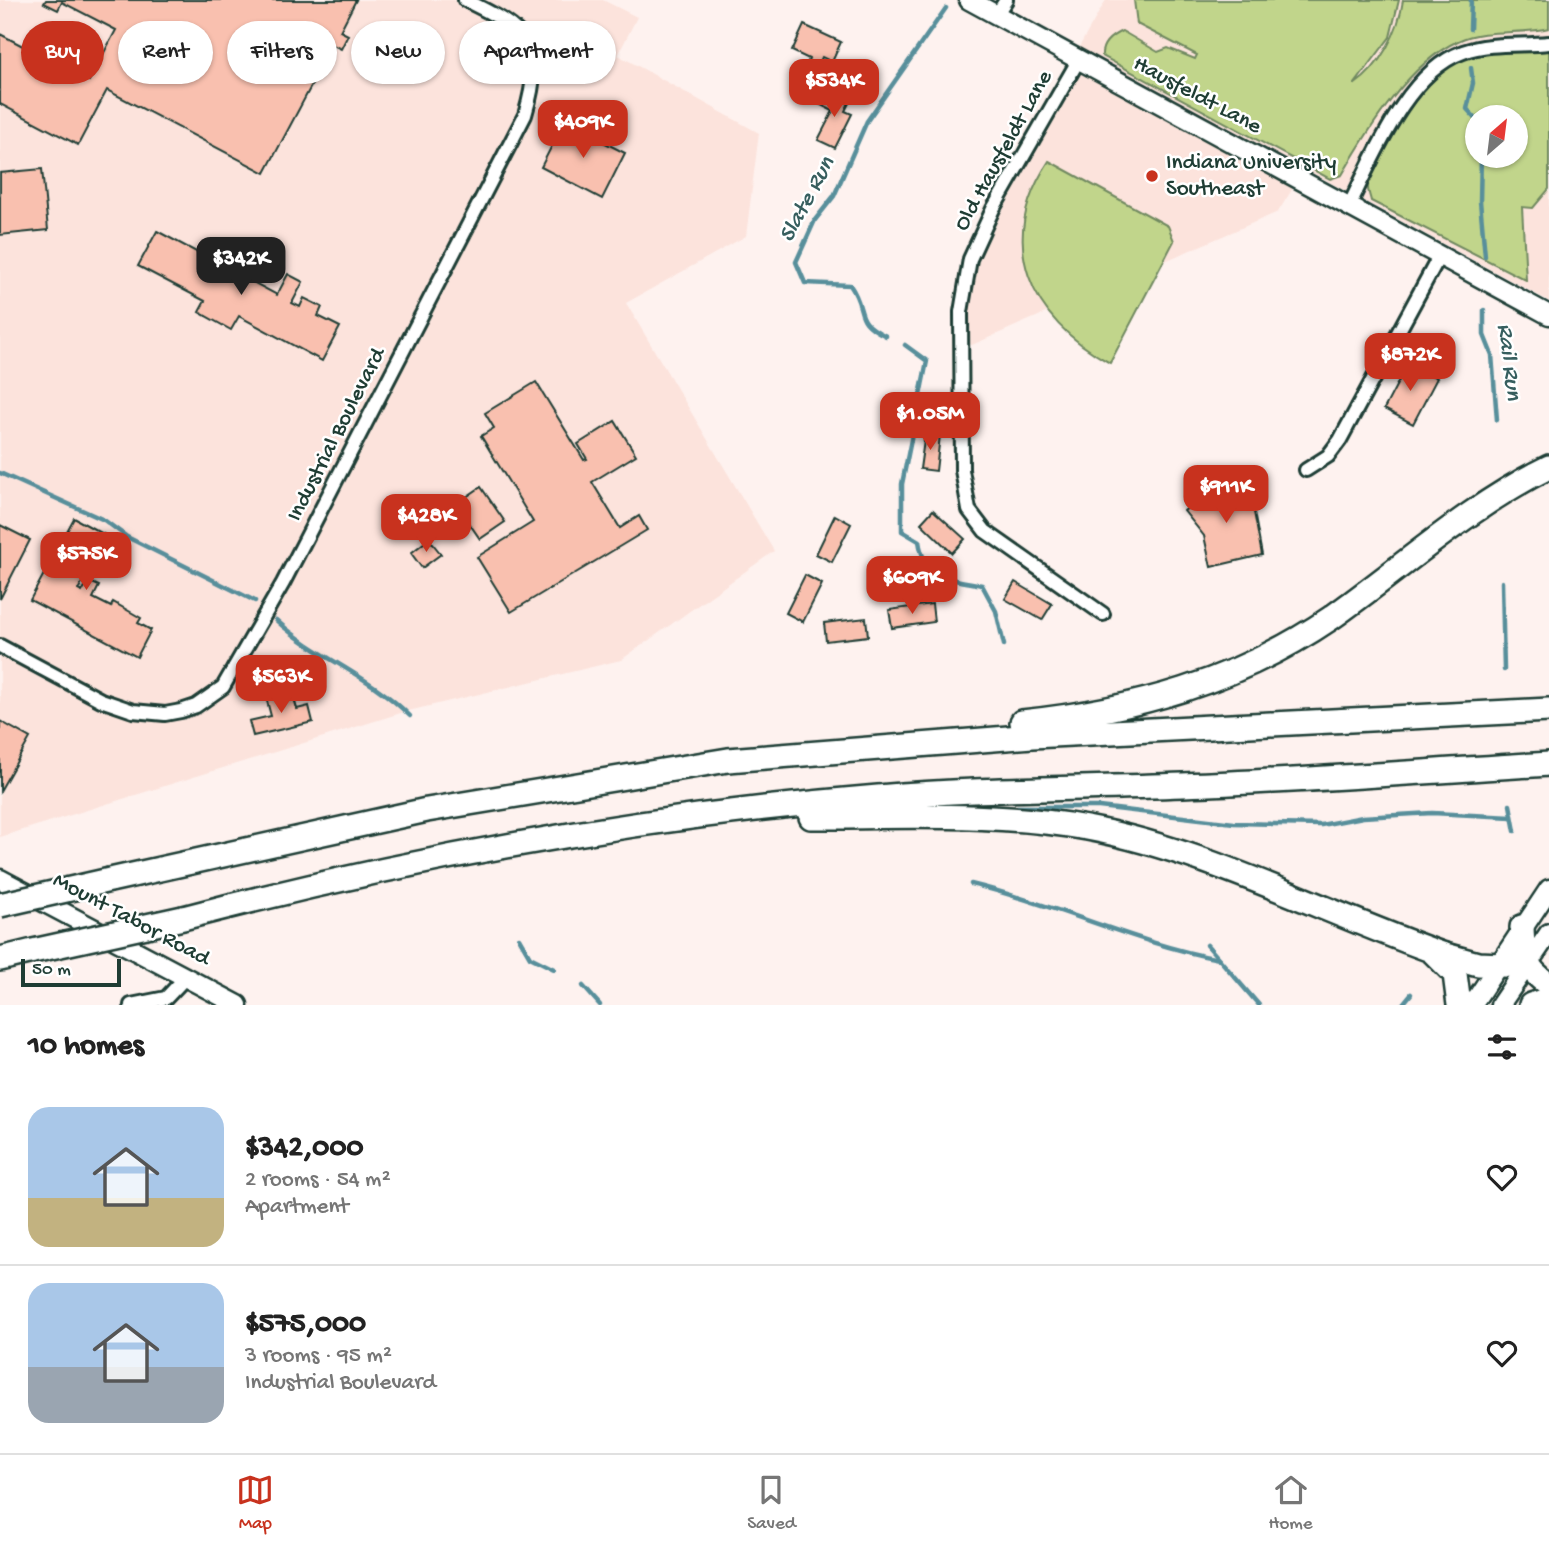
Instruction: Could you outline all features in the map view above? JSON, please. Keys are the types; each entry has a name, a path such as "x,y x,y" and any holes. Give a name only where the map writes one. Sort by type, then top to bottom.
{"highway":[{"path":"828,751 1125,707 1217,679 1265,657 1329,619 1491,499 1549,467"},
{"path":"0,905 426,810 624,775 728,760 1044,735 1549,710"},
{"path":"0,959 420,861 600,830 700,817 878,797 1184,785 1549,764"},
{"path":"700,817 920,817 1013,820 1089,828 1161,847 1419,946 1478,964 1527,966"},
{"path":"1522,927 1523,954 1527,966 1549,985"},
{"path":"1419,946 1436,954 1455,974 1459,1005"},
{"path":"1531,1005 1549,999"}],"street":[{"name":"Industrial Boulevard","path":"0,646 101,699 141,712 165,714 196,706 229,680 283,583 525,115 535,82 531,53 525,40 502,18 465,0"},
{"name":"Hausfeldt Lane","path":"969,0 1001,7 1078,61 1549,316"},
{"path":"1349,206 1400,110 1434,69 1464,51 1490,46 1549,43"},
{"name":"Old Hausfeldt Lane","path":"1078,61 993,209 970,259 961,312 962,470 969,510 985,531 1103,614"},
{"path":"1306,470 1328,456 1340,440 1440,255"},
{"name":"Mount Tabor Road","path":"0,879 238,1005"},
{"path":"1472,1005 1549,889"},
{"path":"1500,1005 1549,933"},
{"path":"131,1005 166,998 187,977"}],"shaded area":[{"path":"0,0 603,0 637,17 618,55 759,133 746,236 626,303 774,551 621,660 404,712 0,837"},
{"name":"Indiana University Southeast","path":"1106,0 1549,0 1549,301 1305,169 1278,212 972,345 954,338 957,283 969,239"}],"green space":[{"path":"1134,0 1399,0 1390,37 1354,85 1372,69 1387,48 1403,0 1549,0 1549,28 1480,34 1458,41 1440,51 1391,99 1342,175 1330,179 1102,56 1107,41 1122,31 1158,52 1168,48 1195,59 1197,55 1137,24"},
{"path":"1549,43 1549,189 1533,208 1522,207 1526,280 1371,201 1368,187 1380,153 1420,94 1450,64 1471,53"},
{"path":"1049,161 1168,226 1174,241 1110,363 1082,345 1059,324 1041,301 1029,276 1023,249 1024,221 1033,191"}],"building":[{"path":"46,0 356,0 340,31 348,35 341,49 337,47 337,21 227,21 227,84 312,84 265,173 107,90 78,145 0,104 0,34 21,45 21,84 104,84 104,53 116,30 104,24 104,21 99,21 62,2 58,10 44,3"},
{"path":"804,25 841,42 832,62 822,57 816,71 806,67 809,59 792,51"},
{"path":"820,93 849,103 845,111 852,114 835,148 818,140 833,111 815,102"},
{"path":"564,122 625,153 602,199 541,167"},
{"path":"42,169 48,230 0,235 0,173"},
{"path":"157,231 277,295 288,274 303,282 292,303 300,307 304,298 322,307 318,316 340,327 322,361 239,316 231,330 199,312 205,301 138,266"},
{"path":"1408,363 1437,378 1413,424 1384,409"},
{"path":"536,382 584,460 587,459 578,444 615,421 636,455 592,482 620,528 639,516 647,530 511,612 477,557 533,522 481,436 494,428 485,413"},
{"path":"925,433 940,435 936,471 920,469"},
{"path":"1226,478 1254,512 1262,555 1211,567 1204,536 1184,511"},
{"path":"481,487 505,522 480,539 456,504"},
{"path":"933,510 965,539 952,553 921,523"},
{"path":"835,515 851,524 832,562 816,554"},
{"path":"74,518 107,536 78,590 82,592 88,581 99,586 93,598 111,607 113,602 141,618 138,623 151,630 137,657 30,600"},
{"path":"0,525 30,540 0,599"},
{"path":"429,539 441,554 422,568 411,553"},
{"path":"805,575 822,584 803,622 786,613"},
{"path":"1015,582 1052,604 1042,620 1005,599"},
{"path":"932,604 934,622 892,628 889,610"},
{"path":"866,618 868,636 826,641 824,623"},
{"path":"292,691 297,709 309,706 313,722 253,736 249,721 271,716 266,697"},
{"path":"0,721 30,738 0,791"}],"waterway":[{"name":"Rail Run","path":"1470,29 1471,0"},
{"name":"Slate Run","path":"886,336 864,320 850,285 805,283 796,262 815,220 834,196 867,121 946,8"},
{"name":"Rail Run","path":"1468,105 1473,83 1471,68"},
{"name":"Rail Run","path":"1481,168 1480,201 1485,256"},
{"name":"Rail Run","path":"1484,310 1484,335 1492,355 1497,420"},
{"name":"Slate Run","path":"905,345 927,361 902,484 902,531 919,541 922,554 933,571 949,579 982,585 996,611 1004,645"},
{"path":"0,473 104,520 127,537 255,601"},
{"name":"Rail Run","path":"1502,582 1504,670"},
{"path":"276,620 308,645 378,689 410,716"},
{"name":"Rail Run","path":"1510,805 1515,831"},
{"path":"1017,807 1099,807 1234,823 1321,825 1363,817 1432,813 1512,817"},
{"path":"971,884 1125,934 1219,959"},
{"path":"519,938 530,957 554,969"},
{"name":"Slate Run","path":"1207,945 1259,1005"},
{"path":"583,986 600,1005"},
{"path":"1402,1005 1411,994"}],"place":[{"name":"Indiana University Southeast","path":"1152,176"}]}
